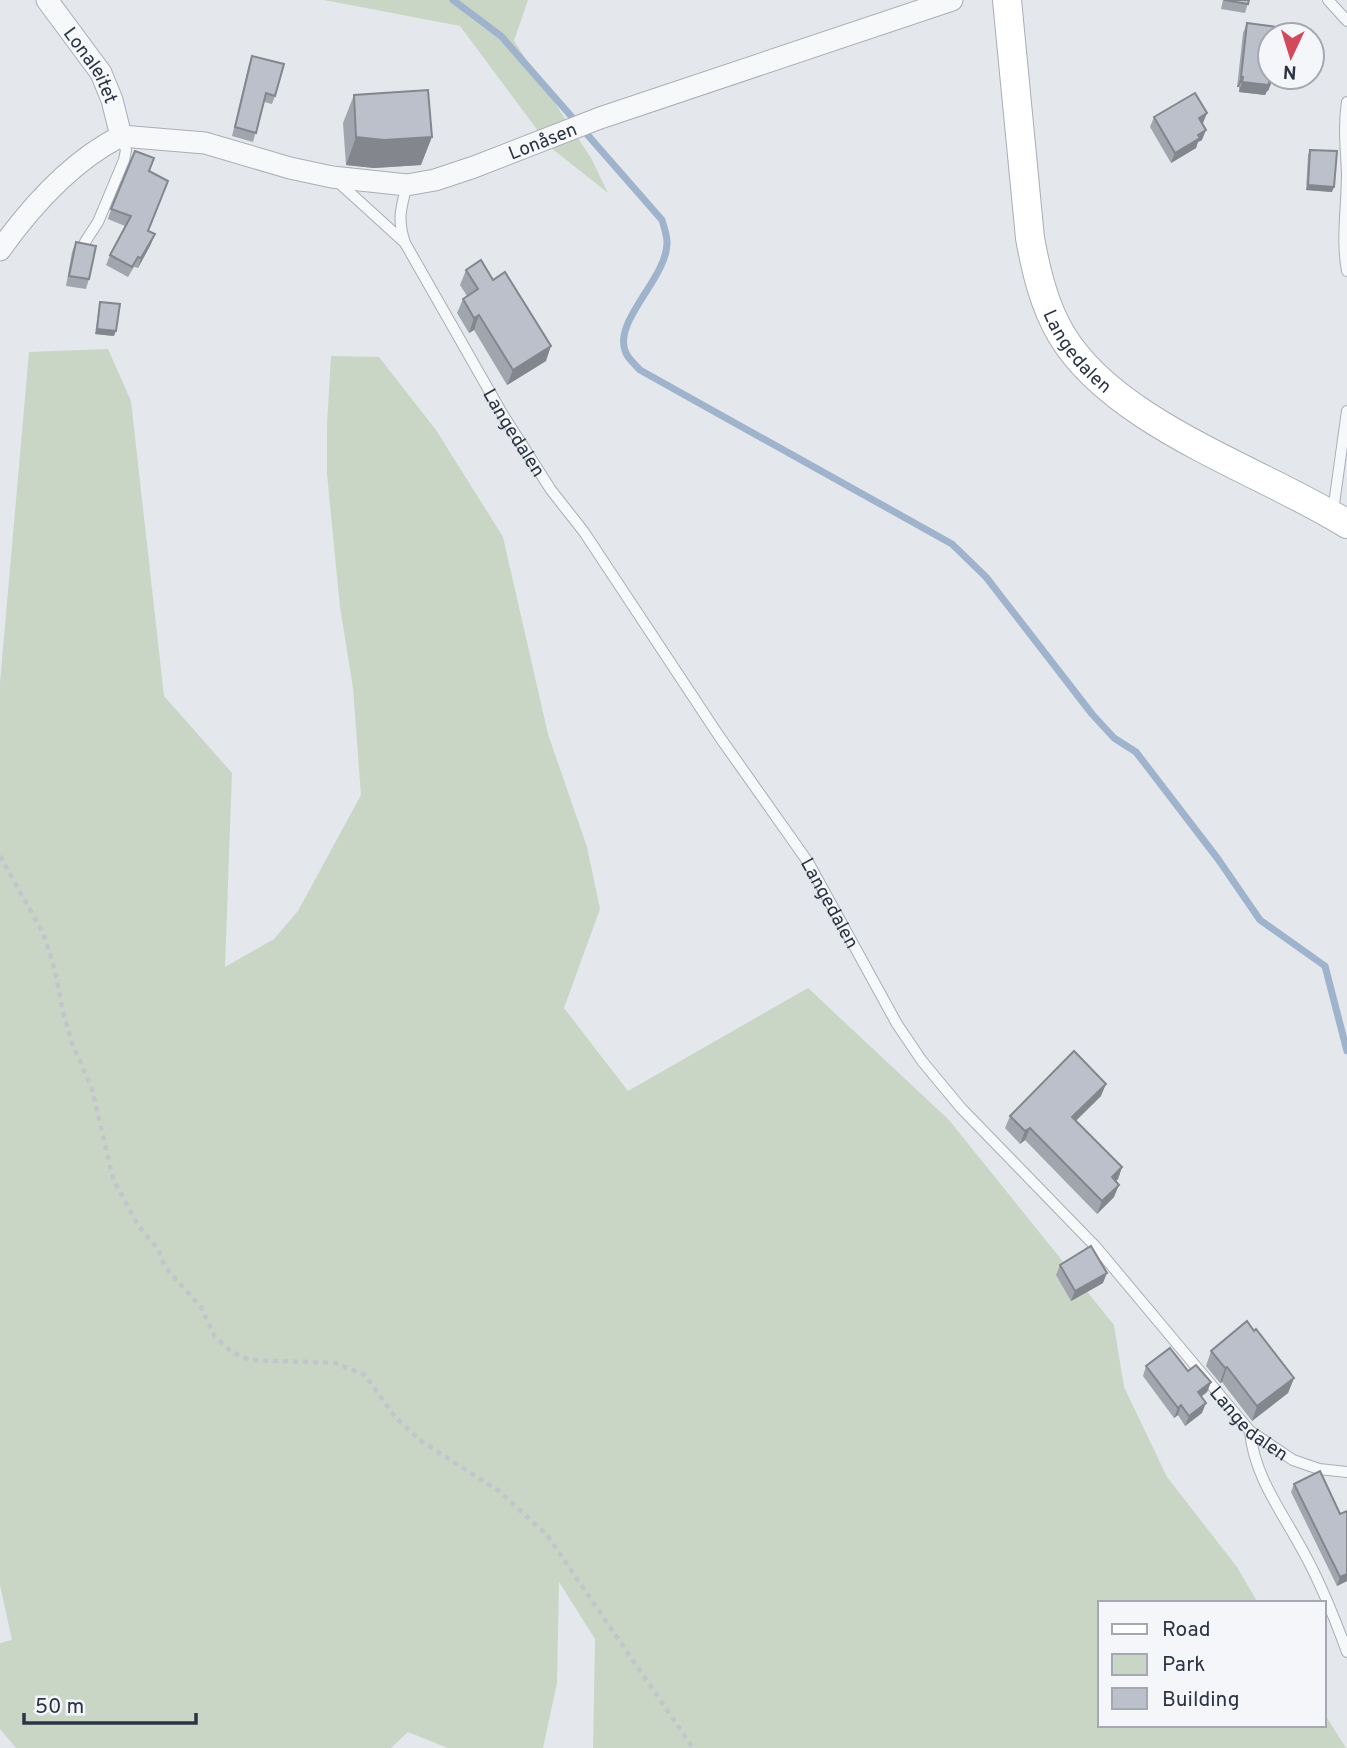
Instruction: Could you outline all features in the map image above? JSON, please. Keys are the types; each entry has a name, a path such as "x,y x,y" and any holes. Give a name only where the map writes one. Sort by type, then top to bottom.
{"main road":[{"name":"Langedalen","path":"1007,0 1030,238 1036,271 1061,334 1102,382 1136,408 1178,434 1339,510"}],"street":[{"name":"Lonaleitet","path":"47,0 101,73 112,100 121,136"},
{"name":"Lonåsen","path":"121,136 205,143 290,168 332,177 407,185 435,180 474,167 551,135 952,0"},
{"path":"0,250 23,218 45,194 109,142 121,136"}],"lane":[{"path":"1328,0 1347,22"},
{"path":"1347,102 1344,127 1347,174 1344,249 1347,271"},
{"path":"85,242 98,222 124,160 126,150 121,136"},
{"name":"Langedalen","path":"332,177 405,243"},
{"name":"Langedalen","path":"407,185 400,211 400,227 405,243 503,415 551,490 584,532 719,736 808,862 897,1024 922,1061 961,1108 1096,1247 1250,1431 1293,1460 1320,1469 1347,1472"},
{"path":"1339,510 1347,411"},
{"path":"1250,1431 1254,1460 1306,1555 1325,1601"},
{"path":"1326,1602 1347,1652"}],"path":[{"path":"0,856 43,933 55,970 66,1022 92,1089 113,1179 137,1224 158,1249 164,1267 201,1307 215,1338 232,1352 250,1360 335,1363 365,1375 395,1417 421,1441 499,1491 547,1535 693,1748"}],"green space":[{"path":"324,0 528,0 514,41 591,158 608,193 550,147 460,26"},
{"path":"108,349 131,401 164,696 232,773 225,967 274,939 298,911 361,795 353,688 340,607 327,474 327,425 331,356 379,357 436,430 503,537 548,734 587,847 600,909 564,1008 628,1091 808,988 949,1120 1114,1325 1124,1387 1167,1477 1237,1567 1257,1601 1098,1601 1098,1727 1326,1727 1326,1716 1346,1748 593,1748 595,1639 559,1582 557,1683 543,1748 448,1748 408,1732 391,1748 16,1748 0,1729 0,1643 12,1640 0,1585 0,683 29,352"}],"building":[{"path":"1224,0 1249,0 1248,4"},
{"path":"1247,23 1256,24 1256,84 1242,82"},
{"path":"252,56 284,64 275,96 266,93 256,133 235,127"},
{"path":"428,90 432,137 384,140 356,137 354,95"},
{"path":"1195,93 1207,113 1199,118 1206,130 1198,135 1200,138 1175,153 1154,117"},
{"path":"1310,150 1337,151 1334,187 1308,185"},
{"path":"135,151 154,158 149,171 168,181 148,231 155,234 141,258 138,257 132,267 110,255 131,216 111,209"},
{"path":"76,242 96,246 89,279 69,276"},
{"path":"481,260 493,280 505,272 551,346 513,370 479,315 474,318 463,299 478,289 466,270"},
{"path":"100,302 120,304 116,331 97,329"},
{"path":"1074,1051 1106,1084 1072,1117 1122,1167 1112,1177 1119,1185 1102,1201 1030,1128 1025,1131 1010,1116"},
{"path":"1091,1246 1107,1273 1075,1291 1060,1265"},
{"path":"1247,1321 1294,1378 1257,1406 1211,1351"},
{"path":"1170,1348 1188,1371 1196,1365 1211,1382 1198,1392 1206,1403 1189,1416 1181,1405 1178,1408 1146,1366"},
{"path":"1320,1471 1340,1514 1347,1511 1347,1574 1340,1577 1294,1484"}],"waterway":[{"path":"453,0 501,36 662,220 667,239 665,256 626,328 623,341 631,360 640,370 952,544 986,577 1092,714 1114,738 1136,752 1218,859 1260,920 1325,966 1347,1051"}]}
